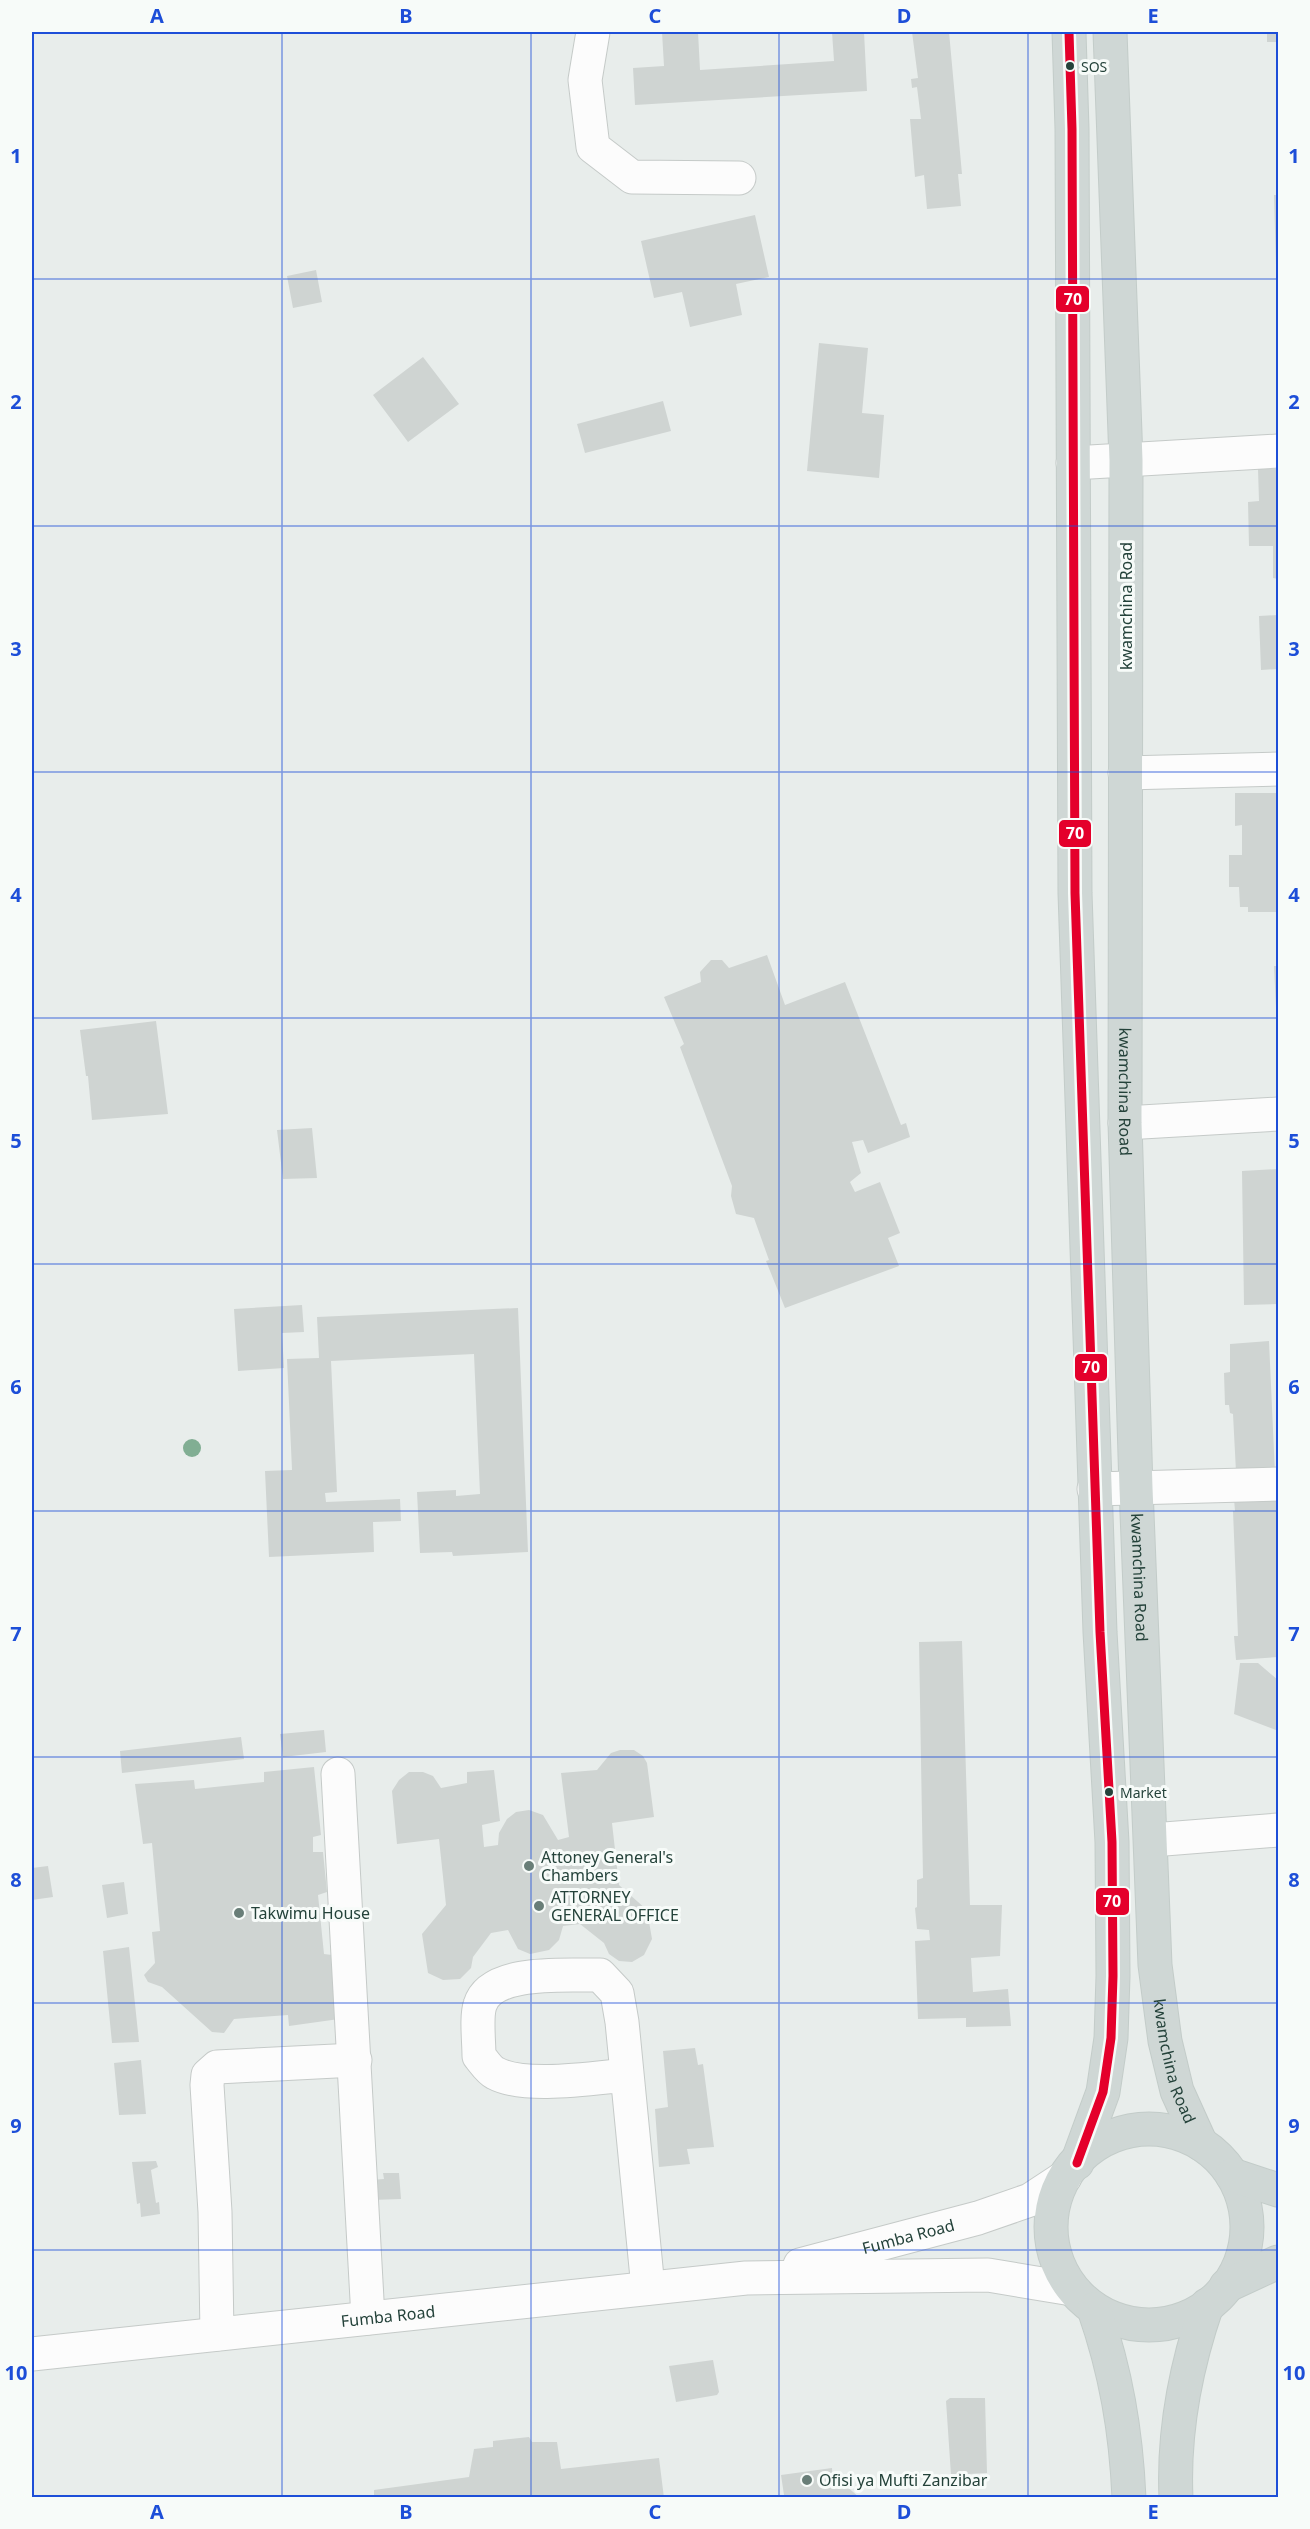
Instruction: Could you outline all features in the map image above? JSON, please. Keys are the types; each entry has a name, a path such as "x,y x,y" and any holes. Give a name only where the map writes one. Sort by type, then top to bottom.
{"main road":[{"path":"1069,32 1075,893 1094,1489 1112,1842 1113,1976 1111,2038 1103,2092 1071,2170 1053,2204 1051,2234 1057,2263 1083,2299 1116,2377 1128,2463 1129,2498"},
{"name":"kwamchina Road","path":"1110,32 1126,460 1125,1123 1136,1488 1152,1840 1155,1965 1165,2040 1178,2091 1201,2145"},
{"path":"1071,2170 1085,2153 1112,2137 1142,2130 1174,2132 1201,2145 1225,2164 1240,2189 1248,2218 1243,2258 1217,2296 1196,2337 1181,2409 1174,2462 1176,2498"},
{"path":"1232,2175 1278,2190"},
{"path":"1083,2299 1120,2322 1150,2326 1190,2317 1217,2296 1278,2262"}],"street":[{"path":"593,32 585,80 593,147 632,177 740,178"},
{"path":"1073,463 1278,451"},
{"path":"1125,772 1278,769"},
{"path":"1125,1123 1278,1114"},
{"path":"1094,1489 1278,1484"},
{"path":"338,1774 368,2318"},
{"path":"1152,1840 1278,1830"},
{"path":"627,2075 538,2081 508,2079 492,2072 479,2056 480,2005 489,1990 515,1978 600,1975 617,1993 627,2075 648,2288"},
{"path":"217,2334 216,2212 208,2075 217,2067 355,2060"},
{"name":"Fumba Road","path":"746,2278 978,2218 1030,2200 1071,2170"},
{"name":"Fumba Road","path":"32,2354 746,2278 988,2275 1083,2299"}],"building":[{"path":"662,32 698,32 700,70 834,61 832,32 864,32 867,91 635,105 633,68 664,66"},
{"path":"912,32 949,32 962,174 958,174 961,206 927,209 924,175 915,177 910,119 921,119 917,87 912,88 911,79 918,78"},
{"path":"1267,32 1278,32 1278,42 1267,42"},
{"path":"1274,195 1278,195 1278,300 1277,300"},
{"path":"755,215 769,277 736,284 742,315 690,327 682,292 654,298 641,241"},
{"path":"316,270 322,302 293,308 287,276"},
{"path":"819,343 868,348 862,413 884,415 879,478 807,471"},
{"path":"423,357 459,404 408,442 373,395"},
{"path":"663,401 671,431 585,453 577,424"},
{"path":"1258,469 1278,469 1278,579 1273,578 1273,546 1249,546 1248,502 1259,501"},
{"path":"1278,615 1278,669 1261,670 1259,616"},
{"path":"1235,793 1278,793 1278,912 1248,912 1248,907 1240,907 1239,887 1229,887 1229,855 1242,855 1242,825 1235,826"},
{"path":"767,955 785,1005 845,982 901,1125 906,1123 910,1137 868,1153 863,1140 852,1142 861,1173 850,1182 855,1192 880,1182 900,1233 888,1238 899,1266 785,1308 766,1261 769,1260 754,1218 736,1214 731,1196 732,1186 680,1047 684,1044 664,997 701,982 700,972 711,960 722,960 729,968"},
{"path":"1274,966 1278,966 1278,1028 1277,1028"},
{"path":"156,1021 168,1114 92,1120 88,1076 86,1076 80,1030"},
{"path":"312,1128 317,1178 283,1179 277,1130"},
{"path":"1278,1169 1278,1304 1244,1305 1242,1171"},
{"path":"302,1305 304,1332 282,1333 284,1368 238,1371 234,1309"},
{"path":"518,1308 528,1552 453,1556 452,1552 420,1553 417,1492 456,1490 456,1496 480,1494 474,1354 331,1361 337,1492 325,1493 326,1502 400,1499 401,1521 373,1522 374,1552 269,1557 265,1471 292,1470 287,1359 319,1358 317,1317"},
{"path":"1269,1341 1275,1474 1236,1472 1233,1414 1230,1413 1229,1405 1225,1405 1224,1373 1230,1372 1230,1344"},
{"path":"1278,1497 1278,1657 1236,1660 1234,1636 1238,1636 1234,1499"},
{"path":"962,1641 970,1905 1002,1905 1000,1956 971,1958 973,1992 1008,1989 1011,2026 966,2027 966,2018 918,2019 915,1941 930,1940 929,1930 917,1929 915,1908 917,1907 917,1880 923,1878 919,1642"},
{"path":"1240,1663 1258,1663 1278,1680 1276,1730 1234,1714"},
{"path":"324,1730 326,1752 283,1757 280,1734"},
{"path":"241,1737 244,1759 122,1773 120,1751"},
{"name":"Attoney General's Chambers","path":"620,1750 634,1750 643,1756 647,1763 654,1817 612,1823 619,1885 647,1910 652,1939 644,1955 632,1962 619,1961 609,1954 604,1943 580,1924 563,1926 559,1940 549,1950 530,1954 518,1949 508,1930 491,1933 473,1957 471,1968 460,1979 443,1980 428,1973 422,1934 446,1905 439,1839 397,1844 392,1791 399,1780 409,1772 423,1772 433,1776 441,1788 467,1783 467,1772 494,1770 500,1821 482,1825 484,1847 498,1845 499,1833 507,1819 516,1812 529,1810 543,1815 558,1840 569,1837 561,1773 597,1770 611,1753"},
{"name":"Takwimu House","path":"314,1767 321,1835 313,1837 313,1852 323,1852 327,1892 318,1895 324,1954 332,1955 339,2019 289,2026 288,2015 234,2019 224,2033 212,2032 162,1987 148,1982 144,1975 155,1963 152,1932 160,1931 152,1843 143,1844 135,1784 194,1780 195,1789 264,1782 264,1772"},
{"path":"48,1866 53,1897 32,1900 32,1868"},
{"path":"124,1882 128,1914 107,1918 102,1885"},
{"path":"129,1947 139,2042 112,2043 103,1951"},
{"path":"695,2048 698,2065 703,2064 714,2147 687,2149 690,2164 659,2167 655,2109 668,2107 663,2051"},
{"path":"141,2060 146,2114 119,2115 114,2063"},
{"path":"156,2161 158,2167 151,2170 160,2214 141,2217 140,2203 137,2204 132,2162"},
{"path":"383,2173 399,2173 401,2199 371,2200 371,2180 384,2179"},
{"path":"713,2360 719,2392 717,2395 676,2402 669,2366"},
{"path":"950,2398 985,2398 987,2473 951,2475 946,2401"},
{"path":"529,2437 532,2442 557,2442 561,2469 659,2458 664,2498 374,2498 374,2490 469,2477 474,2449 493,2447 493,2441"},
{"name":"Ofisi ya Mufti Zanzibar","path":"832,2468 833,2486 845,2485 860,2498 776,2498 784,2495 781,2475"}],"transit line":[{"name":"70","path":"1069,32 1072,129 1075,893 1100,1632 1112,1842 1113,1976 1111,2038 1103,2092 1077,2163"}],"place":[{"name":"SOS","path":"1070,66"},
{"name":"Market","path":"1109,1792"},
{"name":"Attoney General's Chambers","path":"529,1866"},
{"name":"ATTORNEY GENERAL OFFICE","path":"539,1906"},
{"name":"Takwimu House","path":"239,1913"},
{"name":"Ofisi ya Mufti Zanzibar","path":"807,2480"}]}
